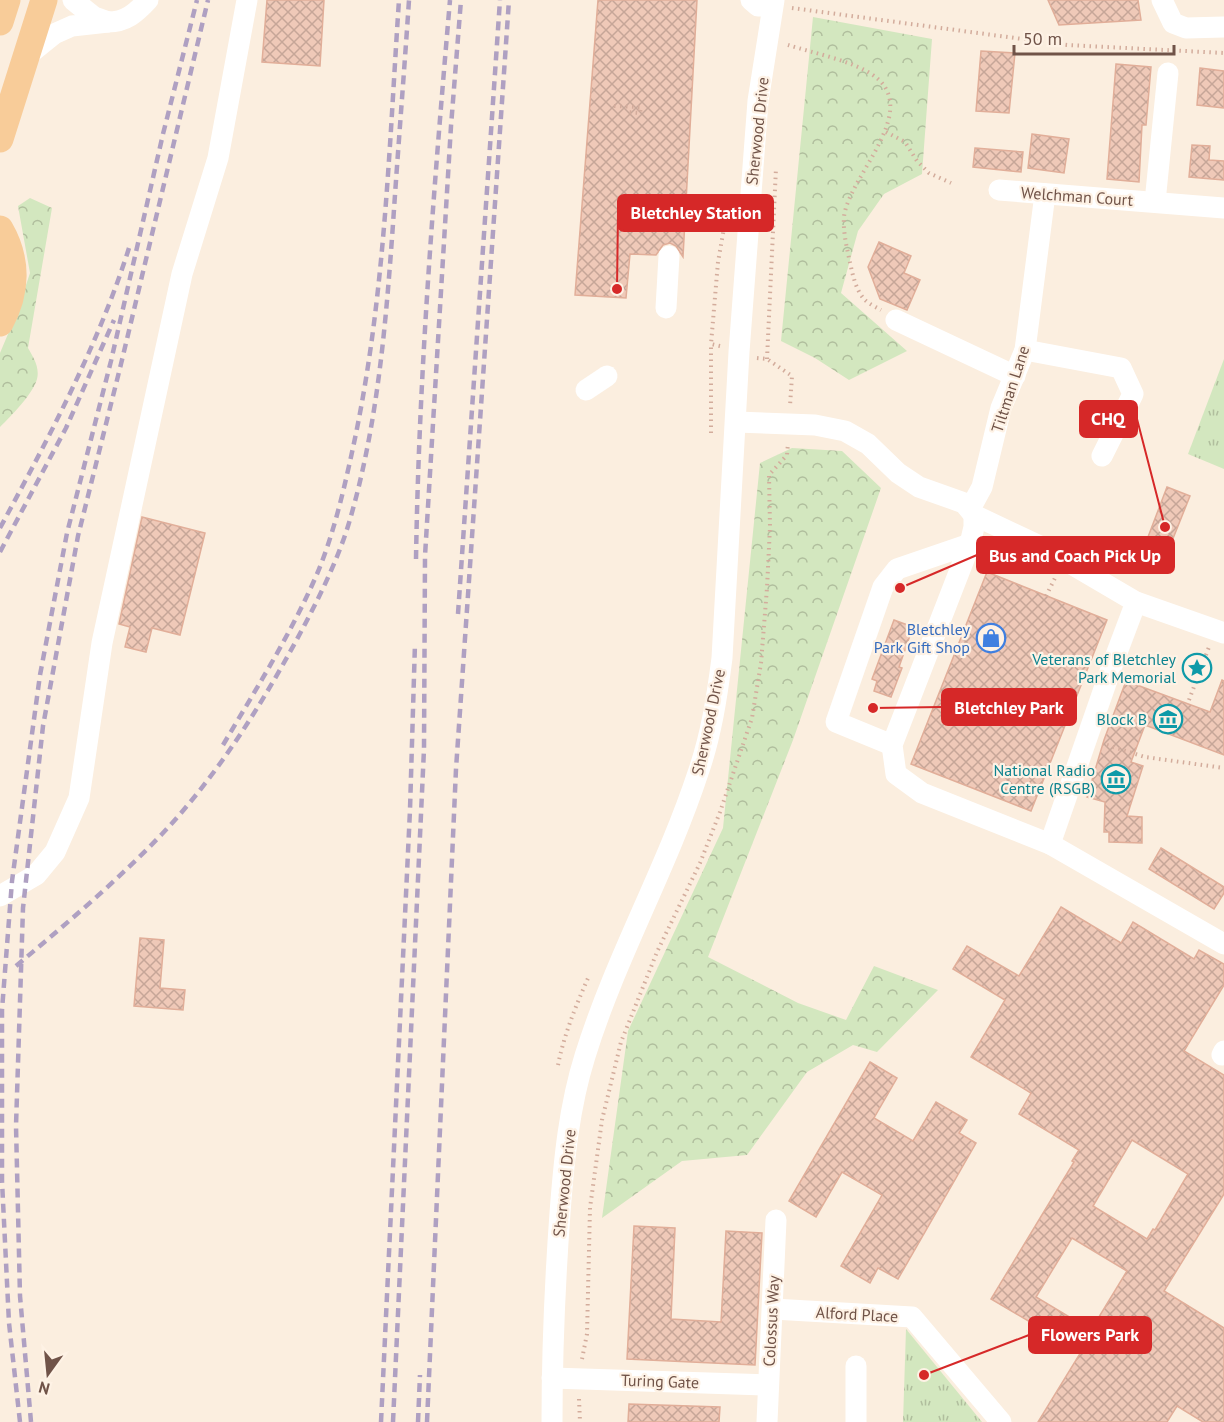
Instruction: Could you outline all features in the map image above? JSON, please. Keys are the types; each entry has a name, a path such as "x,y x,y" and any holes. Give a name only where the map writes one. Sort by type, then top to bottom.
{"main road":[{"path":"0,22 7,0"},
{"path":"0,139 44,0"},
{"path":"0,229 13,260 14,276 13,292 0,323"}],"street":[{"path":"74,0 94,17 108,22"},
{"path":"28,55 54,34 72,26 121,22 148,0"},
{"path":"0,896 36,875 55,852 79,798 102,643 182,274 218,158 247,0"},
{"path":"751,0 758,6 773,3"},
{"path":"1162,0 1173,23 1186,28 1224,27"},
{"name":"Sherwood Drive","path":"552,1422 557,1255 565,1144 584,1058 609,987 681,822 699,771 715,707 722,658 739,352 758,101 773,3"},
{"name":"Welchman Court","path":"1155,202 1167,73"},
{"name":"Welchman Court","path":"999,190 1224,208"},
{"name":"Tiltman Lane","path":"892,745 970,544 974,527 972,512 982,488 1001,408 1025,350 1045,194"},
{"path":"666,309 669,256"},
{"path":"896,320 1016,376"},
{"path":"1025,350 1121,368 1133,394 1102,456"},
{"path":"586,390 607,376"},
{"path":"736,422 815,425 845,431 868,444 898,473 919,487 963,504 972,512 1044,548 1137,602 1220,631"},
{"path":"970,544 897,569 883,587 836,722 892,745 896,774 922,793 1050,844 1224,944"},
{"path":"1050,844 1086,738 1137,602"},
{"name":"Colossus Way","path":"767,1422 776,1220"},
{"name":"Alford Place","path":"773,1309 912,1317 1001,1422"},
{"path":"856,1365 856,1422"},
{"name":"Turing Gate","path":"552,1378 768,1385"}],"path":[{"path":"794,18 797,0"},
{"path":"773,3 796,9 1067,45 1224,53"},
{"path":"787,56 790,36"},
{"path":"788,45 854,65 878,80 889,97 886,132 854,188 844,216 845,239 854,278 865,300 896,320"},
{"path":"614,106 641,107 640,113 627,111"},
{"path":"886,132 905,142 929,173 951,183"},
{"path":"767,359 777,158"},
{"path":"711,344 711,440"},
{"path":"580,1422 579,1378 587,1334 590,1208 602,1120 621,1042 657,952 700,863 752,718 761,663 767,588 770,527 769,476 787,455 791,395"},
{"path":"1189,700 1220,631"},
{"path":"1086,738 1145,757 1224,768"},
{"path":"558,1067 561,1048 579,998 594,966"}],"green space":[{"path":"813,17 932,39 922,174 884,194 858,231 841,293 907,351 849,380 815,358 781,341"},
{"path":"30,198 52,208 28,348 36,362 38,375 35,385 26,398 0,427 0,353 30,273 18,206"},
{"path":"1224,359 1224,469 1188,454"},
{"path":"792,448 842,451 881,488 793,740 708,957 798,1003 846,1020 874,966 938,990 877,1052 853,1045 807,1072 747,1155 682,1161 602,1218 628,1031 723,828 760,463"},
{"path":"906,1329 982,1422 903,1422"}],"building":[{"path":"267,0 324,0 320,66 262,62"},
{"path":"598,0 697,0 683,257 676,246 670,243 663,245 656,255 630,254 626,298 575,295"},
{"path":"1048,0 1138,0 1141,20 1059,25"},
{"path":"981,51 1015,53 1009,113 976,111"},
{"path":"1116,64 1151,67 1146,125 1142,125 1139,182 1107,179"},
{"path":"1200,68 1224,71 1224,108 1197,105"},
{"path":"1032,134 1069,139 1064,173 1028,168"},
{"path":"1192,145 1210,146 1209,160 1224,161 1224,180 1189,177"},
{"path":"975,148 1023,152 1021,172 973,167"},
{"path":"879,242 911,256 904,273 920,280 907,310 880,299 868,267"},
{"path":"1167,487 1190,496 1162,566 1140,558"},
{"path":"142,517 205,533 180,635 152,628 146,652 125,647 130,627 119,624"},
{"path":"987,572 1107,620 1031,811 911,764"},
{"path":"894,620 913,627 891,697 874,691 877,681 872,679"},
{"path":"1222,680 1224,681 1224,755 1145,725 1131,762 1143,766 1127,816 1142,817 1142,843 1109,842 1109,832 1104,832 1105,802 1087,797 1104,740 1126,681 1210,712"},
{"path":"1161,848 1224,887 1224,893 1214,909 1149,869"},
{"path":"1061,907 1121,943 1133,922 1194,959 1199,950 1224,964 1224,985 1184,1051 1224,1075 1224,1194 1164,1291 1224,1328 1224,1422 1203,1422 1177,1406 1167,1422 1038,1422 1081,1352 991,1299 1079,1150 1019,1114 1031,1093 971,1057 1005,1000 953,969 967,946 1019,976","holes":["1132,1140 1188,1174 1155,1230 1153,1229 1147,1239 1093,1206","1072,1238 1127,1271 1091,1330 1036,1297"]},
{"path":"140,938 164,940 160,988 185,990 183,1010 134,1006"},
{"path":"870,1062 897,1078 874,1118 913,1141 936,1102 967,1120 959,1133 976,1143 898,1279 878,1268 870,1283 841,1266 882,1195 842,1172 816,1217 789,1201"},
{"path":"634,1226 675,1228 671,1319 721,1322 726,1231 762,1233 755,1365 627,1359"},
{"path":"629,1404 720,1407 719,1422 628,1422"}],"railway":[{"path":"20,1422 9,1323 2,1181 2,1010 12,881 40,675 67,533 111,361 163,134 197,0"},
{"path":"31,1422 20,1296 16,1126 23,908 43,726 78,536 208,0"},
{"path":"223,745 273,661 307,596 329,543 347,476 373,333 389,167 399,0"},
{"path":"16,966 127,869 162,834 201,789 267,692 304,626 334,564 351,516 360,480 380,371 409,0"},
{"path":"416,559 424,349 450,0"},
{"path":"393,1422 424,749 425,556 451,126 461,0"},
{"path":"458,614 500,0"},
{"path":"427,1422 456,769 509,0"},
{"path":"0,528 71,391 103,320 129,248"},
{"path":"0,552 66,428 114,320"},
{"path":"381,1422 410,810 415,643"},
{"path":"418,1422 420,1375"}],"place":[{"name":"Bletchley Station","path":"617,289"},
{"name":"CHQ","path":"1165,527"},
{"name":"Bus and Coach Pick Up","path":"900,588"},
{"name":"Bletchley Park Gift Shop","path":"991,638"},
{"name":"Veterans of Bletchley Park Memorial","path":"1197,668"},
{"name":"Bletchley Park","path":"873,708"},
{"name":"Block B","path":"1168,719"},
{"name":"National Radio Centre (RSGB)","path":"1116,779"},
{"name":"Flowers Park","path":"924,1375"}]}
